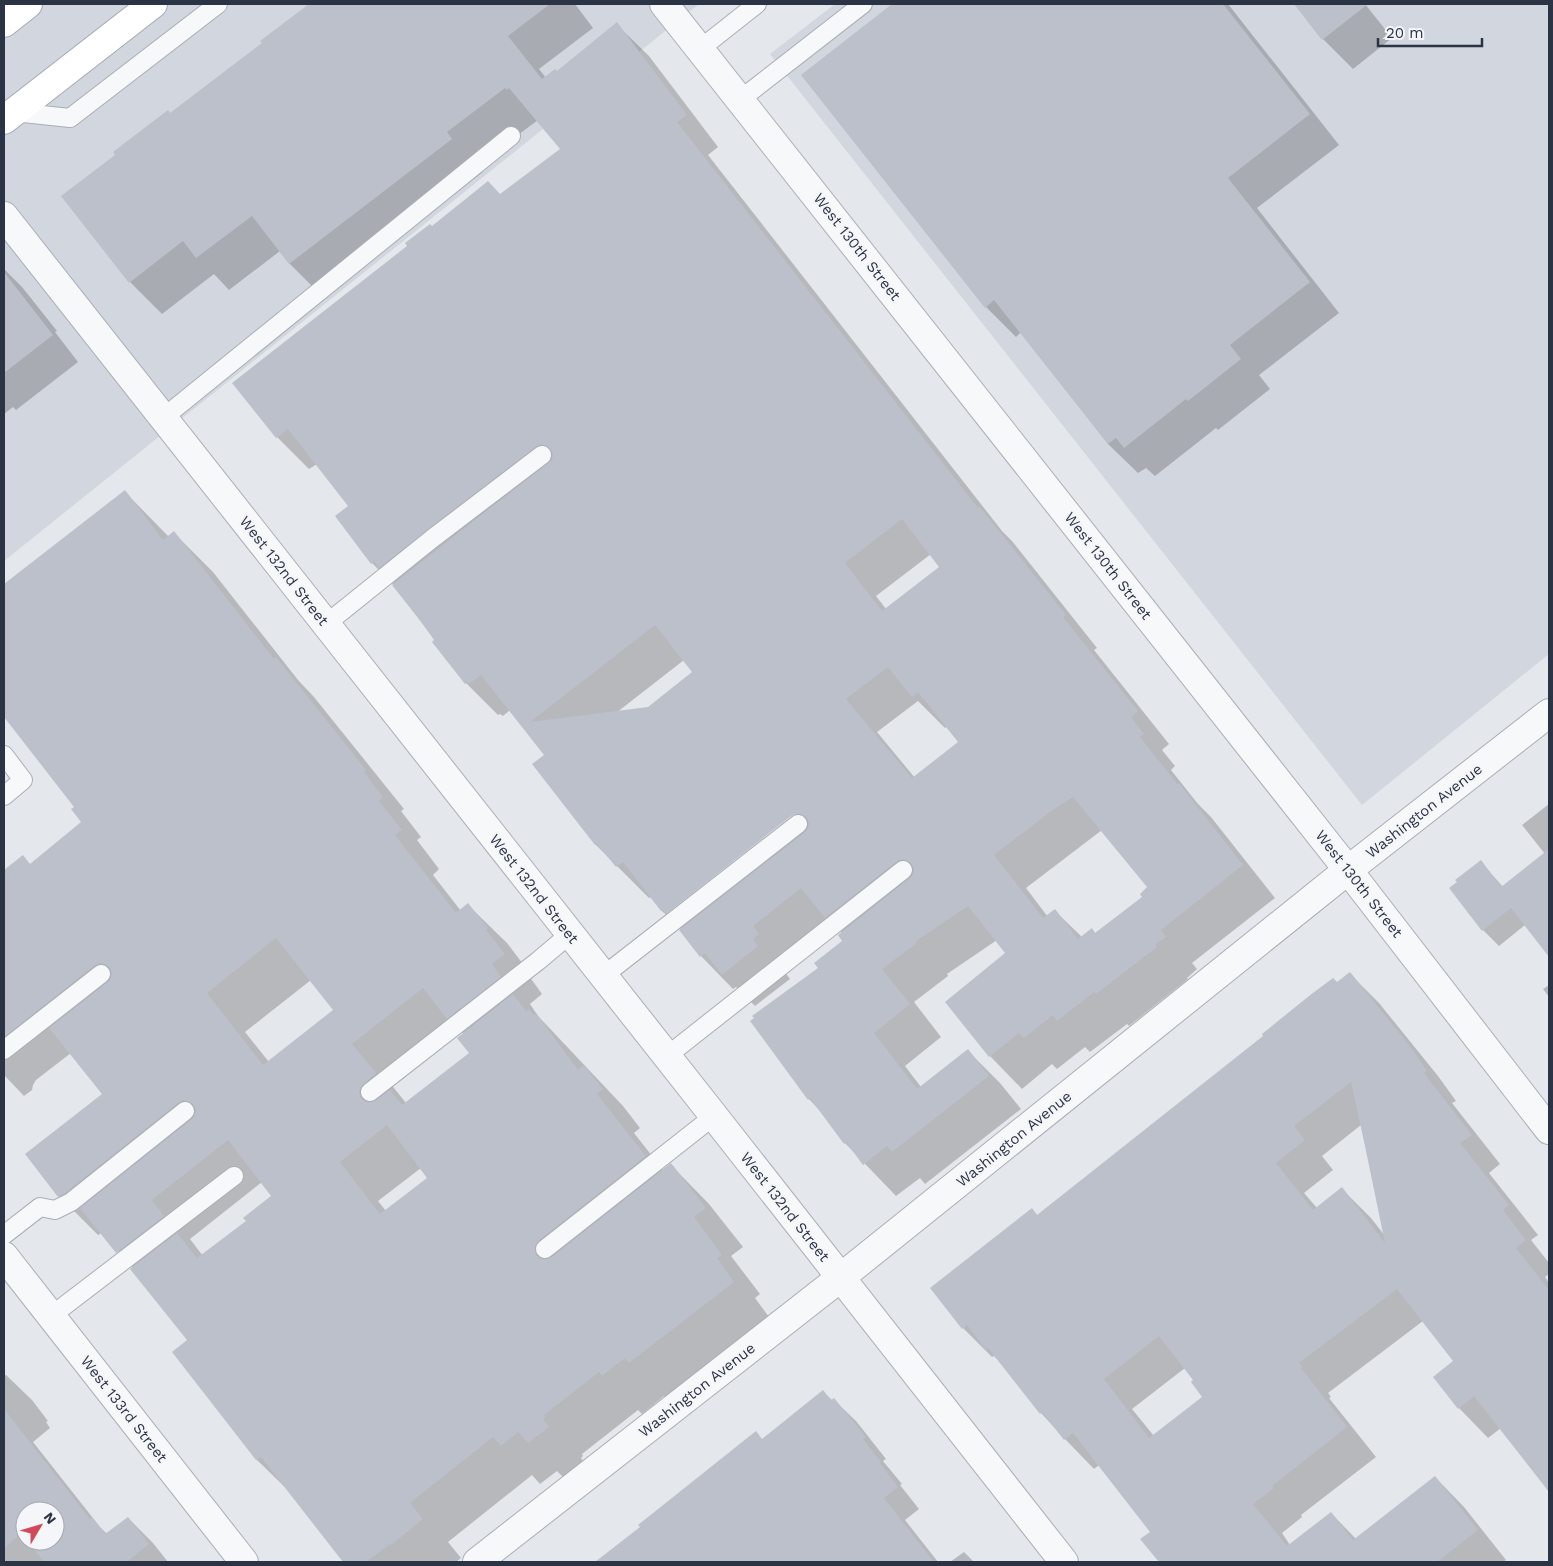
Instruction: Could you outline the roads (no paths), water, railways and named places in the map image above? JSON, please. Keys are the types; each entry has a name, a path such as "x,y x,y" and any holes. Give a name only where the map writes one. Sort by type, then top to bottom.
{"main road":[{"path":"4,24 28,4"},
{"path":"9,116 152,4"}],"street":[{"name":"West 130th Street","path":"664,4 741,99 1348,870 1549,1130"},
{"name":"West 132nd Street","path":"4,216 1064,1562"},
{"name":"Washington Avenue","path":"477,1562 840,1278 1348,870 1549,713"},
{"name":"West 133rd Street","path":"4,1256 244,1562"}],"lane":[{"path":"9,116 70,118 218,4"},
{"path":"700,49 757,4"},
{"path":"741,99 863,4"},
{"path":"163,418 511,136"},
{"path":"326,624 433,538 542,455"},
{"path":"4,755 23,780 4,796"},
{"path":"603,976 798,824"},
{"path":"667,1056 904,870"},
{"path":"370,1092 570,934"},
{"path":"4,1050 101,974"},
{"path":"4,1235 40,1207 55,1210 71,1202 185,1111"},
{"path":"545,1249 714,1116"},
{"path":"51,1316 234,1176"}]}
